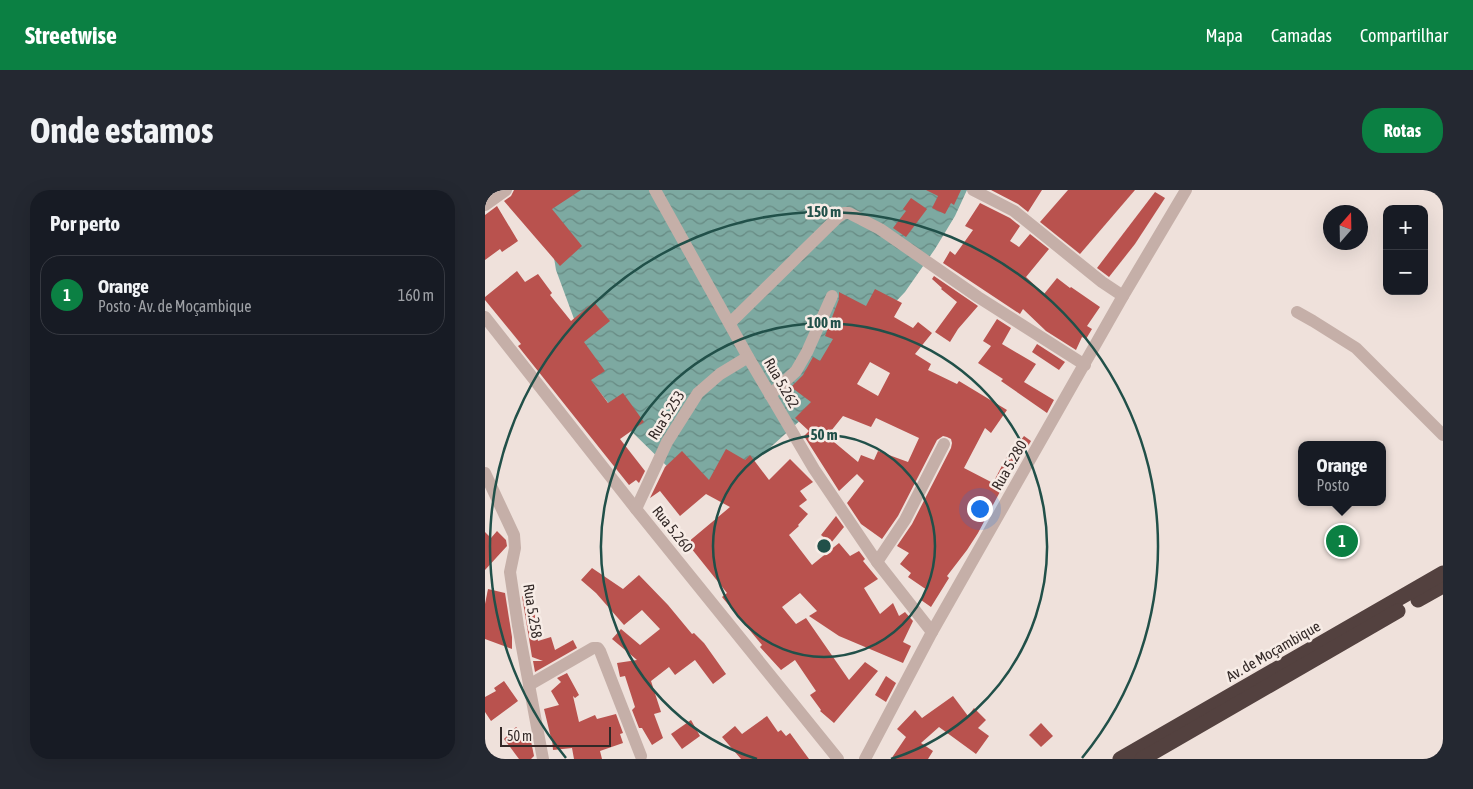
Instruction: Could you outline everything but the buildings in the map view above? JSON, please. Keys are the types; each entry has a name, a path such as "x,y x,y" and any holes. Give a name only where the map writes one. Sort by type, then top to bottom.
{"highway":[{"name":"Av. de Moçambique","path":"1120,759 1443,574"},
{"name":"Av. de Moçambique","path":"1142,759 1443,586"}],"street":[{"path":"485,205 505,190"},
{"name":"Rua 5.262","path":"655,190 748,357 814,469 877,562 932,632"},
{"path":"973,190 1014,211 1102,282 1123,296"},
{"name":"Rua 5.280","path":"865,759 932,632 1123,296 1186,190"},
{"path":"730,323 838,217 844,213 849,213 880,229 978,297 1085,365"},
{"path":"770,395 796,370 807,352 832,296"},
{"path":"1297,312 1356,348 1443,435"},
{"name":"Rua 5.260","path":"485,318 636,510 837,759"},
{"name":"Rua 5.253","path":"636,510 667,442 698,393 720,374 748,357"},
{"path":"877,562 905,520 944,444"},
{"name":"Rua 5.258","path":"485,473 514,536 515,548 510,572 542,755"},
{"path":"529,685 593,648 598,648 641,756"},
{"path":"530,759 542,755"}],"water":[{"path":"545,190 967,190 955,216 935,249 905,292 844,356 804,417 763,454 702,489 678,477 628,428 588,377 577,327 556,270 544,196"}],"place":[{"name":"Orange","path":"1342,541"}]}
